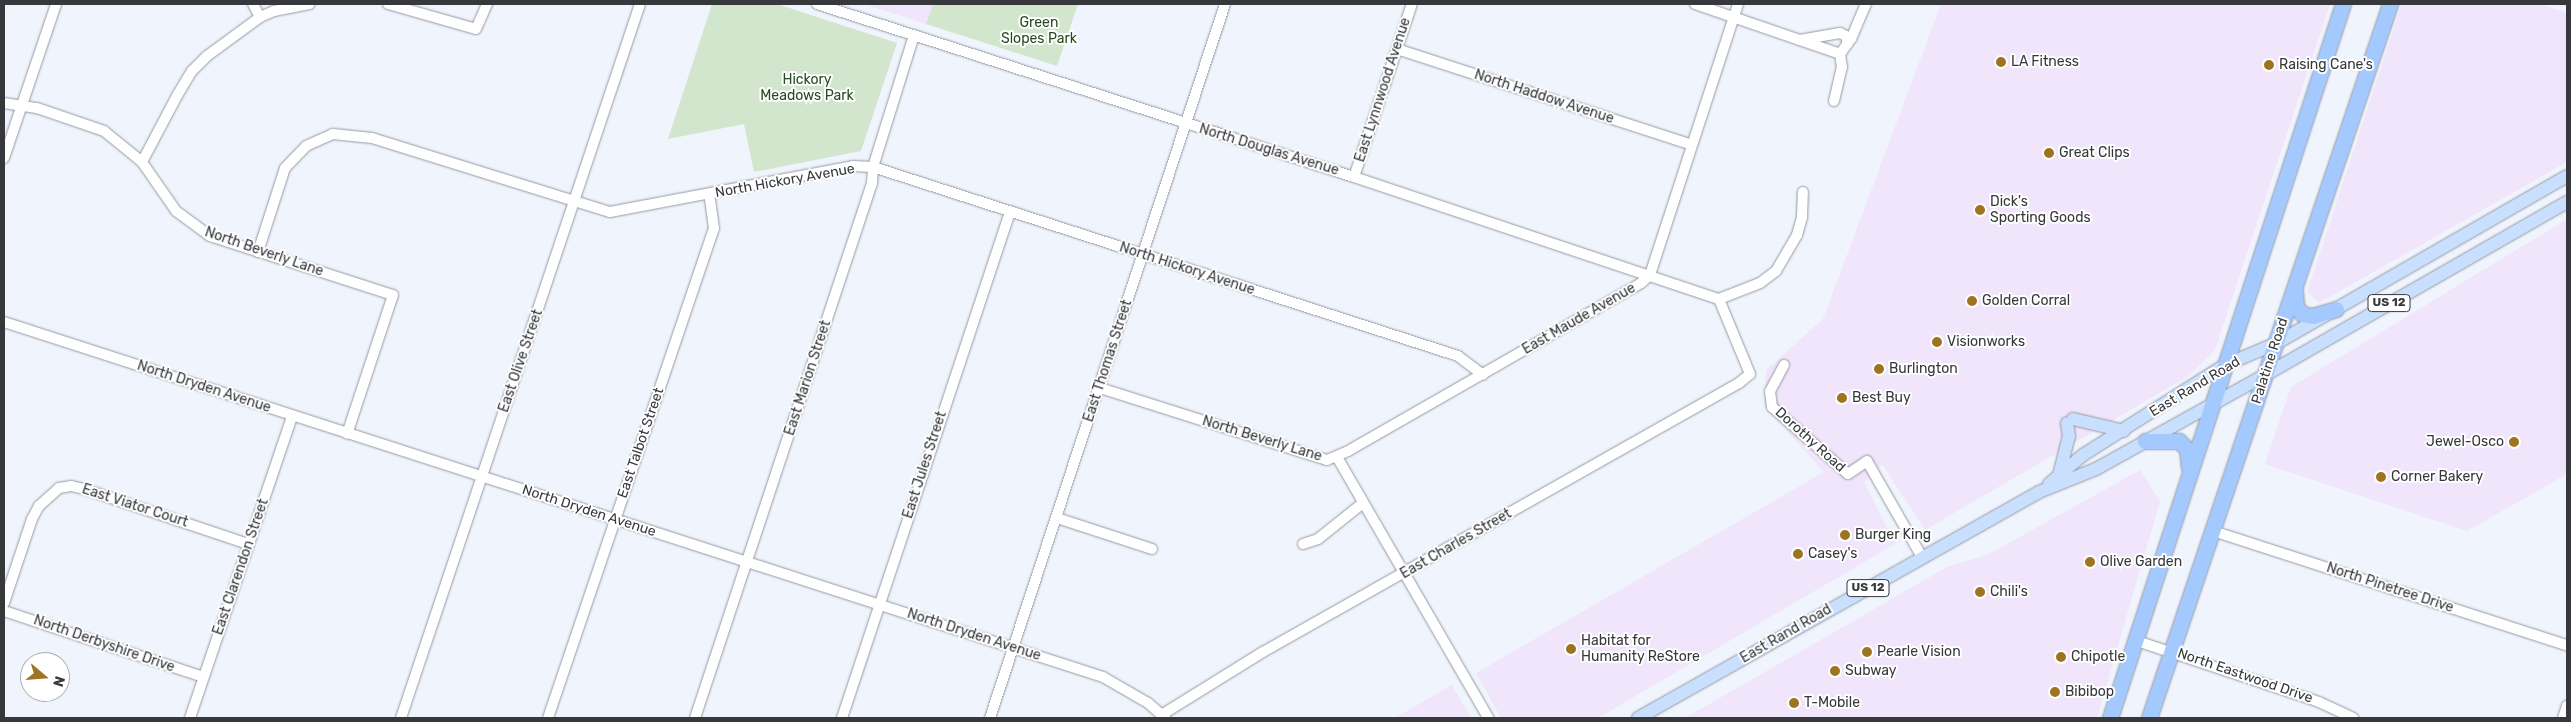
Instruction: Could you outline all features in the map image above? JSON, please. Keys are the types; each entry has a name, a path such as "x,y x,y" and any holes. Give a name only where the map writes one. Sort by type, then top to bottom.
{"highway":[{"path":"2110,718 2343,4"},
{"name":"Palatine Road","path":"2149,718 2390,4"},
{"path":"2295,284 2296,306 2302,314 2312,316 2336,309"},
{"path":"2145,441 2178,441 2187,449 2190,458 2188,475"}],"main road":[{"name":"East Rand Road","path":"2039,492 2083,455 2124,431 2225,365 2275,344 2567,176"},
{"name":"East Rand Road","path":"1638,718 2039,492 2096,469 2266,375 2567,202"},
{"path":"2059,475 2069,436 2070,421 2124,431"}],"street":[{"path":"4,158 56,4"},
{"path":"253,4 260,18"},
{"path":"142,162 192,71 224,42 260,18 274,10 309,4"},
{"path":"388,4 476,29 487,4"},
{"name":"East Olive Street","path":"401,718 640,4"},
{"name":"North Douglas Avenue","path":"817,4 1354,177 1719,299"},
{"name":"East Thomas Street","path":"990,718 1015,648 1225,4"},
{"name":"East Lynnwood Avenue","path":"1354,177 1412,4"},
{"path":"1695,4 1840,54"},
{"name":"East Maude Avenue","path":"1337,457 1483,375 1650,275 1690,144 1738,4"},
{"path":"1847,40 1851,39 1866,4"},
{"path":"1800,40 1828,33 1840,33 1847,40 1847,48 1840,54"},
{"name":"East Marion Street","path":"695,718 872,183 872,167 914,35"},
{"name":"North Haddow Avenue","path":"1397,49 1690,144"},
{"path":"1834,101 1841,73 1840,54"},
{"name":"North Beverly Lane","path":"4,103 104,131 142,162 166,199 185,220 210,236 393,295 347,434"},
{"name":"North Hickory Avenue","path":"258,252 285,168 306,146 333,134 372,138 574,203 610,212 854,166 872,167 1458,356 1483,375"},
{"path":"1719,299 1760,283 1776,271 1797,236 1802,217 1803,192"},
{"name":"East Talbot Street","path":"548,718 714,228 709,194"},
{"name":"East Jules Street","path":"842,718 1010,212"},
{"name":"East Charles Street","path":"1164,716 1263,652 1739,383 1750,374 1719,299"},
{"name":"North Dryden Avenue","path":"4,322 1103,677 1164,716"},
{"name":"Dorothy Road","path":"1784,366 1770,391 1772,407 1848,474 1867,461 1922,557"},
{"name":"North Beverly Lane","path":"1100,388 1327,460 1337,457 1488,718"},
{"name":"East Clarendon Street","path":"190,718 292,416"},
{"name":"East Viator Court","path":"4,602 32,519 39,506 59,488 71,486 84,489 248,544"},
{"path":"1303,544 1318,539 1364,502"},
{"path":"1057,518 1152,549"},
{"name":"North Pinetree Drive","path":"2213,531 2567,645"},
{"name":"North Derbyshire Drive","path":"4,610 203,677"},
{"name":"North Eastwood Drive","path":"2134,640 2171,650 2319,702 2354,718"},
{"path":"2563,718 2567,706"}],"shaded area":[{"path":"864,4 933,4 926,24"},
{"path":"1941,4 2330,4 2215,350 2190,375 1925,530 1882,464 1864,482 1895,544 1598,718 1501,718 1476,673 1824,472 1764,406 1766,370 1823,319"},
{"path":"2402,4 2540,4 2567,13 2567,162 2319,303 2307,292"},
{"path":"2567,219 2567,474 2467,531 2265,464 2291,387"},
{"path":"2140,470 2160,501 2097,718 1685,718 1947,567 1989,554"},
{"path":"1452,685 1471,718 1395,718"}],"green space":[{"name":"Hickory Meadows Park","path":"712,4 777,4 897,43 861,151 754,172 744,124 668,139"},
{"name":"Green Slopes Park","path":"933,4 1078,4 1057,66 926,24"}],"place":[{"name":"LA Fitness","path":"2001,62"},
{"name":"Raising Cane's","path":"2269,65"},
{"name":"Great Clips","path":"2049,153"},
{"name":"Dick's Sporting Goods","path":"1980,210"},
{"name":"Golden Corral","path":"1972,301"},
{"name":"Visionworks","path":"1937,342"},
{"name":"Burlington","path":"1879,369"},
{"name":"Best Buy","path":"1842,398"},
{"name":"Jewel-Osco","path":"2514,442"},
{"name":"Corner Bakery","path":"2381,477"},
{"name":"Burger King","path":"1845,535"},
{"name":"Casey's","path":"1798,554"},
{"name":"Olive Garden","path":"2090,562"},
{"name":"Chili's","path":"1980,592"},
{"name":"Habitat for Humanity ReStore","path":"1571,649"},
{"name":"Pearle Vision","path":"1867,652"},
{"name":"Chipotle","path":"2061,657"},
{"name":"Subway","path":"1835,671"},
{"name":"Bibibop","path":"2055,692"},
{"name":"T-Mobile","path":"1794,703"}]}
